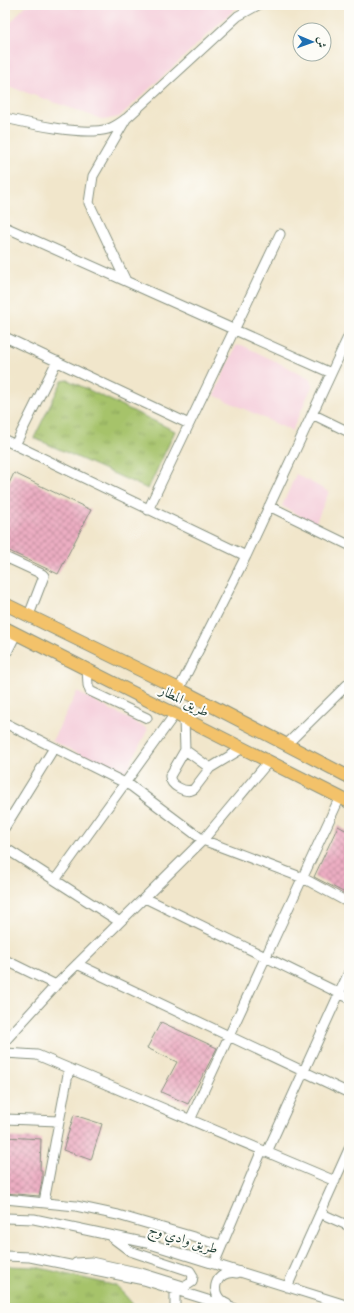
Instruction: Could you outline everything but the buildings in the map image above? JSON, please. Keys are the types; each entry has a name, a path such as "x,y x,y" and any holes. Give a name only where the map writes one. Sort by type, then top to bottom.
{"main road":[{"name":"طريق المطار","path":"5,604 179,689 349,776"},
{"name":"طريق المطار","path":"10,631 345,800"}],"street":[{"path":"5,118 34,125 90,132 109,128 127,118 238,16 258,5"},
{"path":"126,281 89,203 93,176 127,118"},
{"path":"5,227 331,373"},
{"path":"148,510 280,234"},
{"path":"179,689 246,556 349,335"},
{"path":"5,337 189,424"},
{"path":"15,445 57,361"},
{"path":"312,414 349,432"},
{"path":"5,440 246,556"},
{"path":"270,506 349,545"},
{"path":"5,557 44,576 29,616"},
{"path":"5,656 10,631"},
{"path":"87,670 90,691 147,718"},
{"path":"286,745 349,683"},
{"path":"180,716 186,750 170,776 170,780 186,791 194,789 210,768 243,748"},
{"path":"56,880 126,784 180,716"},
{"path":"5,723 126,784 203,840 303,878 349,903"},
{"path":"5,827 54,748"},
{"path":"186,750 210,768"},
{"path":"5,1041 56,985 203,840 269,761"},
{"path":"190,1120 303,878 345,800"},
{"path":"5,848 120,922"},
{"path":"145,898 349,998"},
{"path":"5,960 56,985"},
{"path":"77,964 349,1093"},
{"path":"214,1264 221,1245 304,1071 349,972"},
{"path":"5,1054 37,1055 335,1181"},
{"path":"44,1202 69,1069"},
{"path":"5,1119 59,1121"},
{"path":"287,1286 349,1149"},
{"path":"5,1199 76,1206 118,1215 221,1245"},
{"path":"320,1213 349,1226"},
{"name":"طريق وادي وج","path":"5,1218 34,1219 147,1243 349,1306"},
{"path":"66,1264 91,1262 141,1273 183,1286 186,1286 192,1282 193,1276 190,1271 130,1251 108,1234"},
{"path":"5,1256 30,1257 144,1280 233,1308"},
{"path":"237,1308 222,1302 216,1295 216,1286 223,1274 232,1272 265,1280"},
{"path":"175,1290 175,1308"}],"shaded area":[{"path":"26,5 229,5 236,8 119,117 104,120 5,85 5,29"},
{"path":"242,345 310,378 313,384 292,431 214,395 236,346"},
{"path":"296,474 329,492 315,524 282,506"},
{"path":"77,692 148,729 124,776 52,741"}],"green space":[{"path":"68,380 175,431 148,489 34,438 62,381"},
{"path":"5,1266 36,1267 117,1286 136,1308 5,1308"}]}
